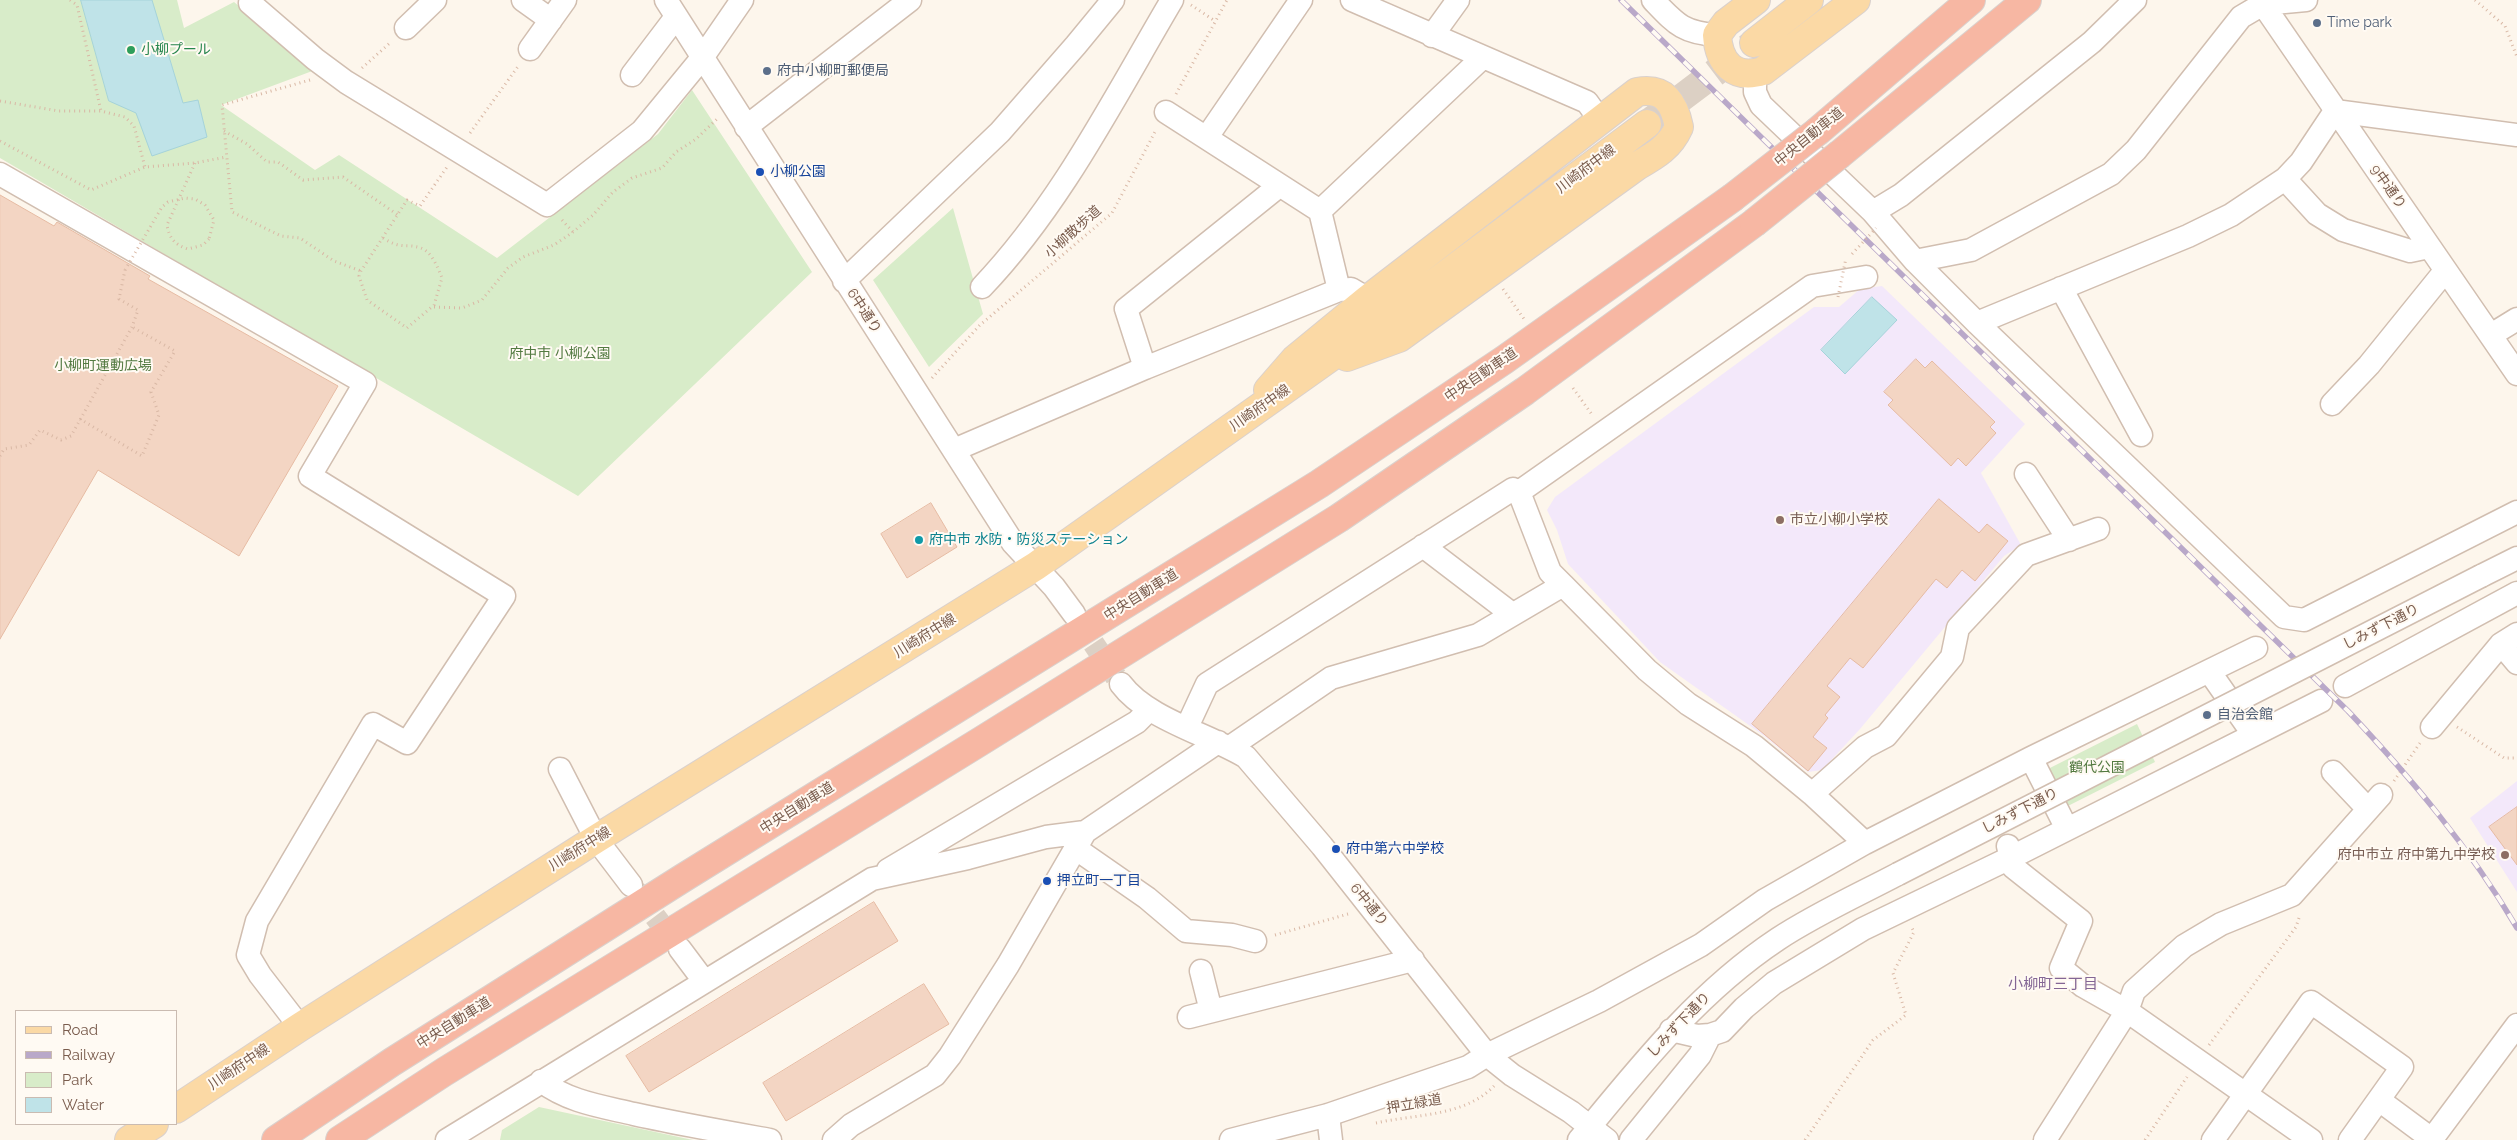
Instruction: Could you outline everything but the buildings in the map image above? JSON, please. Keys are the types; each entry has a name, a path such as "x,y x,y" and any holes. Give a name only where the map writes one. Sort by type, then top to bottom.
{"highway":[{"name":"中央自動車道","path":"276,1140 392,1062 684,878 1320,484 1504,360 1732,198 1818,131 1971,0"},
{"path":"347,1135 444,1072 990,736 1339,518 1525,391 1754,223 2027,0"}],"main road":[{"path":"1756,0 1726,23 1717,35 1718,49 1724,62 1736,71 1749,75 1763,71 1856,0"},
{"path":"1754,43 1809,0"},
{"path":"1237,425 1295,359 1368,299 1637,92 1649,90 1661,94 1671,102 1679,126 1673,140 1661,152 1637,166 1399,338 1317,368"},
{"name":"川崎府中線","path":"178,1108 300,1027 596,839 1036,566 1317,368 1647,124"},
{"path":"129,1140 152,1125"}],"street":[{"path":"523,0 552,20"},
{"path":"530,49 565,0"},
{"path":"250,3 341,78 547,205 642,131 702,58 742,0"},
{"path":"746,127 910,0"},
{"path":"844,281 1000,132 1113,0"},
{"path":"982,287 1006,262 1058,192 1172,0"},
{"path":"1207,137 1301,0"},
{"path":"1352,0 1587,102 1600,120"},
{"path":"1432,36 1458,0"},
{"path":"1654,0 1684,30 1698,34 1717,35"},
{"path":"1874,220 1902,195 2092,42 2135,0"},
{"path":"1915,261 1971,250 2111,174 2136,150 2241,17 2262,2 2306,0"},
{"path":"406,28 429,2"},
{"name":"9中通り","path":"2262,2 2517,374"},
{"path":"632,75 671,8"},
{"name":"6中通り","path":"671,8 844,281 1014,543 1036,566 1074,614"},
{"path":"1320,211 1482,58"},
{"path":"1755,73 1756,92 1761,105 1977,322 2284,617 2304,620 2517,512"},
{"path":"1977,322 2188,236 2231,215 2285,179 2301,162 2335,111 2517,135"},
{"path":"1166,112 1320,211 1338,290"},
{"path":"0,174 365,383 310,476 504,596 406,743 373,724 256,921 248,955 260,975 300,1027"},
{"path":"2285,179 2317,214 2343,230 2410,251 2429,247"},
{"path":"1145,368 1126,309 1280,186"},
{"path":"2332,404 2369,365 2445,271"},
{"path":"1519,492 1812,286 1866,277"},
{"path":"2062,288 2141,435"},
{"path":"954,450 1145,368 1338,290 1351,289 1368,299"},
{"path":"2491,335 2517,319"},
{"path":"2026,474 2069,540"},
{"path":"1187,727 1207,684 1513,489 1519,492 1550,572 1647,670 1688,704 1754,746 1812,794 1865,844"},
{"path":"1812,794 1864,747 1886,736 1952,657 1958,628 2026,555 2098,529"},
{"path":"1423,546 1512,614"},
{"name":"しみず下通り","path":"1592,1136 1671,1030 1720,984 1777,940 1898,874 2517,558"},
{"path":"834,1140 851,1125 935,1075 950,1056 1008,964 1080,840 1224,744 1331,678 1478,634 1563,585"},
{"path":"2345,686 2517,593"},
{"path":"2432,727 2447,706 2509,639 2517,664"},
{"path":"1231,1140 1328,1115 1468,1067 1487,1055 1599,1001 1701,945 1765,900 1865,844 2031,758 2256,648"},
{"path":"2209,671 2254,734"},
{"name":"6中通り","path":"1121,684 1135,700 1149,710 1224,744 1246,757 1413,960 1487,1055 1502,1068 1571,1112 1592,1136"},
{"path":"1671,1030 1697,1036 1710,1036 1722,1031 1752,1002 1803,964 1863,929 1906,908 2010,851 2067,829 2321,701"},
{"path":"447,1140 872,879 1137,722 1149,710"},
{"path":"2031,758 2067,829"},
{"path":"560,769 596,839 631,885"},
{"path":"2045,1140 2127,1011 2134,991 2184,946 2221,924 2292,895 2381,795 2333,772"},
{"path":"872,879 968,858 1046,837 1080,840 1186,931 1232,935 1255,941"},
{"path":"2010,851 2012,867 2081,921 2061,968 2083,986 2127,1011 2311,1140"},
{"path":"680,949 704,981"},
{"path":"1189,1017 1413,960"},
{"path":"1201,971 1211,1011"},
{"path":"2213,1140 2311,1002 2402,1067 2350,1140"},
{"path":"2379,1100 2432,1140 2517,1026"},
{"path":"1631,1140 1700,1055 1710,1036"},
{"path":"541,1081 557,1093 578,1101 686,1126 770,1140"},
{"path":"1328,1115 1331,1140"}],"path":[{"path":"70,0 77,5 101,112"},
{"path":"1184,0 1215,21"},
{"name":"小柳散歩道","path":"918,393 980,324 1030,285 1112,213 1228,0"},
{"path":"2475,0 2505,26 2517,57"},
{"path":"361,271 334,261 300,238 281,236 232,212 222,105 341,78 406,28"},
{"path":"383,238 394,245 422,248 434,261 442,278 434,305 407,328 367,300 359,276 361,271 407,200 420,206 530,49"},
{"path":"0,101 59,111 101,112 125,117 134,126 145,167"},
{"path":"434,307 462,308 482,300 508,268 523,257 554,245 573,232 593,215 613,192 632,178 662,168 676,152 696,139 718,117"},
{"path":"224,131 246,144 267,162 278,162 304,180 343,177 398,215"},
{"path":"0,140 91,190 145,167 195,163 226,157"},
{"path":"0,456 4,449 29,445 40,430 61,440 71,436 132,326 138,310 119,299 125,270 162,207 175,199 195,199 205,205 211,212 214,220 209,239 203,245 188,249 174,242 168,234 167,225 195,163"},
{"path":"1838,297 1846,258 1852,254 1874,220"},
{"path":"1491,272 1526,320"},
{"path":"80,419 142,456 159,415 151,392 175,351 132,326"},
{"path":"1573,388 1605,432"},
{"path":"2381,795 2432,727 2451,724 2469,733 2490,751 2504,758 2517,758"},
{"path":"1805,1140 1874,1040 1906,1016 1893,973 1914,932 1906,908"},
{"path":"2145,1140 2198,1061 2296,927 2302,909"},
{"path":"1255,941 1349,914"},
{"name":"押立緑道","path":"1370,1125 1457,1108 1479,1098 1496,1083"}],"shaded area":[{"name":"市立小柳小学校","path":"1882,286 2025,424 1981,473 2021,545 2004,556 1860,729 1822,770 1808,772 1763,735 1660,662 1568,564 1557,530 1547,510 1555,497 1814,307 1839,307 1860,289"},
{"name":"府中市立 府中第九中学校","path":"2517,781 2517,892 2470,818"}],"green space":[{"name":"府中市 小柳公園","path":"0,0 177,0 184,28 234,2 315,70 221,105 315,170 339,155 497,258 658,134 692,90 812,272 578,496 0,158"},
{"path":"953,208 983,314 929,367 873,280"},
{"name":"鶴代公園","path":"2137,724 2155,762 2056,812 2038,774"},
{"path":"539,1107 693,1140 500,1140 502,1130"}],"water":[{"name":"小柳プール","path":"81,0 152,0 183,103 198,100 207,137 152,156 136,113 109,101"},
{"path":"1872,297 1897,320 1845,374 1821,350"}],"tunnel":[{"path":"1647,124 1754,43"},
{"path":"1075,616 1116,677"},
{"path":"635,890 679,948"}],"railway":[{"path":"1621,0 2348,711 2417,788 2480,870 2517,928"}],"place":[{"name":"Time park","path":"2317,23"},
{"name":"小柳プール","path":"131,50"},
{"name":"府中小柳町郵便局","path":"767,71"},
{"name":"小柳公園","path":"760,172"},
{"name":"市立小柳小学校","path":"1780,520"},
{"name":"府中市 水防・防災ステーション","path":"919,540"},
{"name":"自治会館","path":"2207,715"},
{"name":"府中第六中学校","path":"1336,849"},
{"name":"府中市立 府中第九中学校","path":"2505,855"},
{"name":"押立町一丁目","path":"1047,881"}],"district":[{"name":"小柳町三丁目","path":"2053,984"}],"park label":[{"name":"小柳町運動広場","path":"103,366"}]}
